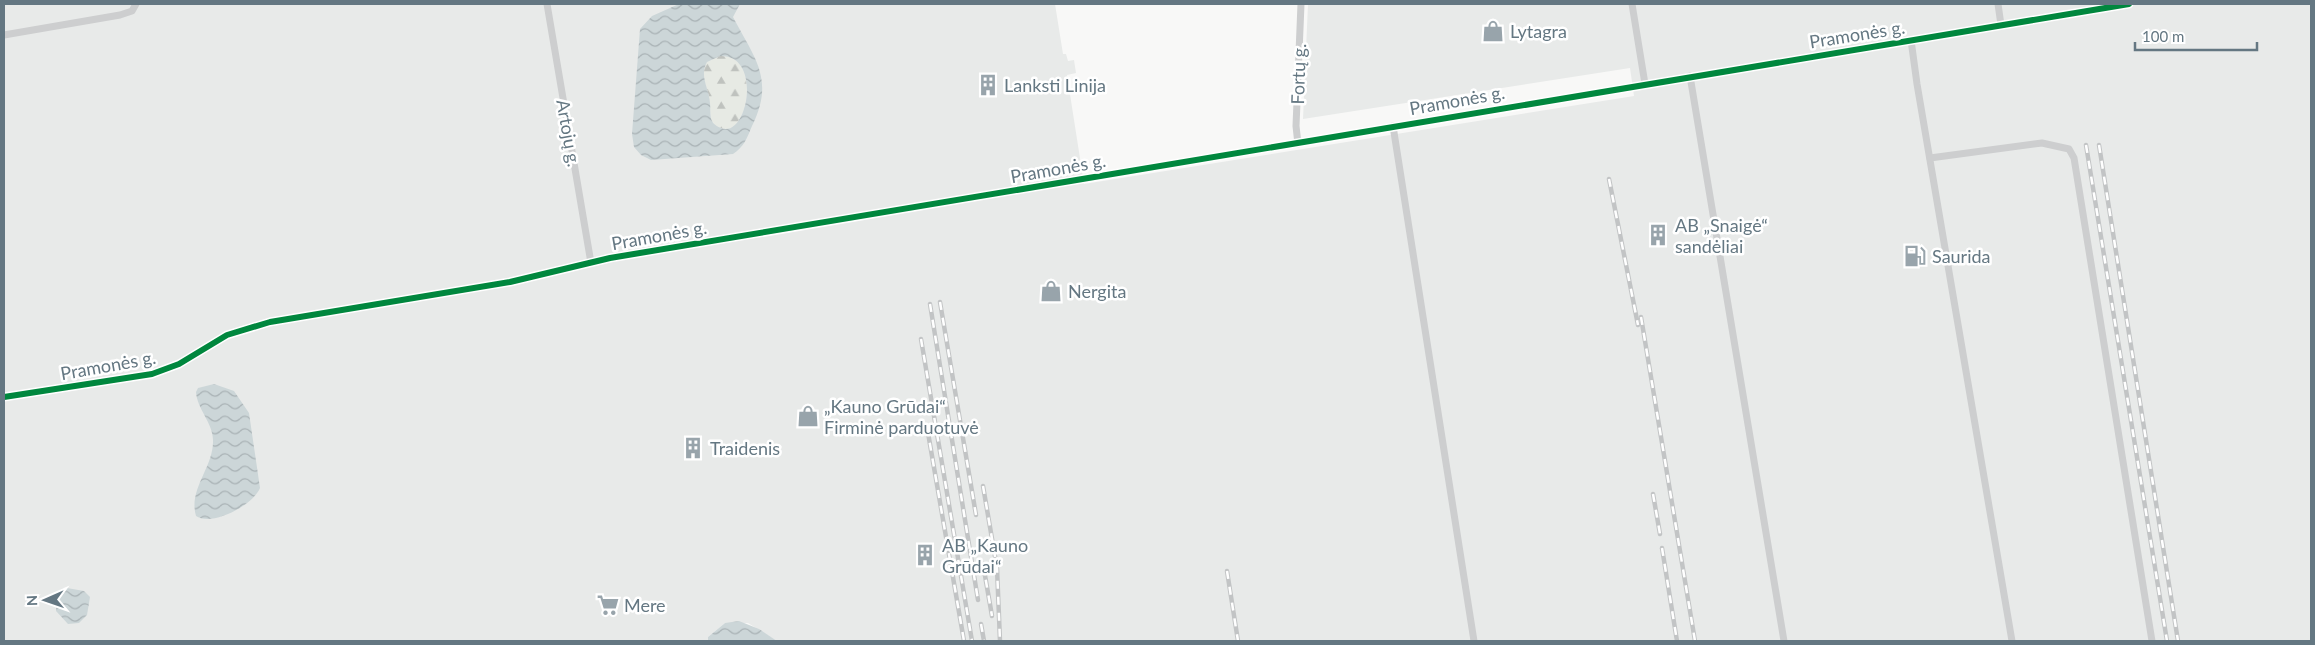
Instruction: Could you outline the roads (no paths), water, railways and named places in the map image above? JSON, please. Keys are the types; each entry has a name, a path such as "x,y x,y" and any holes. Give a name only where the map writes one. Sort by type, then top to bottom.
{"street":[{"path":"4,35 120,15 132,11 136,4"},
{"name":"Artojų g.","path":"548,4 591,263"},
{"name":"Fortų g.","path":"1298,144 1296,126 1301,4"},
{"path":"1632,4 1645,84"},
{"path":"1998,4 2001,25"},
{"name":"Pramonės g.","path":"4,397 152,374 179,364 227,335 270,322 510,282 591,263 1690,76 2129,4"},
{"path":"1911,40 2012,641"},
{"path":"1690,76 1784,641"},
{"path":"1394,126 1474,641"},
{"path":"1930,158 2042,143 2069,149 2074,158 2152,641"}],"water":[{"path":"679,4 740,4 733,17 755,58 762,82 762,95 759,110 747,138 743,145 733,154 651,160 641,155 634,147 632,134 640,29 652,16","holes":["720,56 733,59 742,68 746,81 747,95 744,110 738,121 730,128 721,128 714,124 711,118 704,72 707,62"]},
{"path":"214,384 234,391 249,413 260,488 256,495 231,513 212,519 203,519 196,516 195,497 210,459 213,440 196,392 198,388"},
{"path":"67,588 84,591 90,597 87,615 79,623 68,624 56,611 57,594 61,589"},
{"path":"739,621 759,629 777,641 708,641 708,637 725,623"}],"railway":[{"path":"2086,145 2167,641"},
{"path":"2099,145 2178,641"},
{"path":"1609,179 1638,325"},
{"path":"940,302 976,515"},
{"path":"930,304 978,600"},
{"path":"1641,317 1695,641"},
{"path":"921,339 972,641"},
{"path":"927,427 964,641"},
{"path":"983,486 997,568 1000,641"},
{"path":"1653,494 1660,534"},
{"path":"1662,548 1677,641"},
{"path":"983,564 992,616"},
{"path":"1227,571 1238,641"},
{"path":"981,624 984,641"}],"place":[{"name":"Lytagra","path":"1493,31"},
{"name":"Lanksti Linija","path":"988,85"},
{"name":"AB „Snaigė“ sandėliai","path":"1658,235"},
{"name":"Saurida","path":"1915,256"},
{"name":"Nergita","path":"1051,291"},
{"name":"„Kauno Grūdai“ Firminė parduotuvė","path":"808,416"},
{"name":"Traidenis","path":"693,448"},
{"name":"AB „Kauno Grūdai“","path":"925,555"},
{"name":"Mere","path":"608,605"}]}
